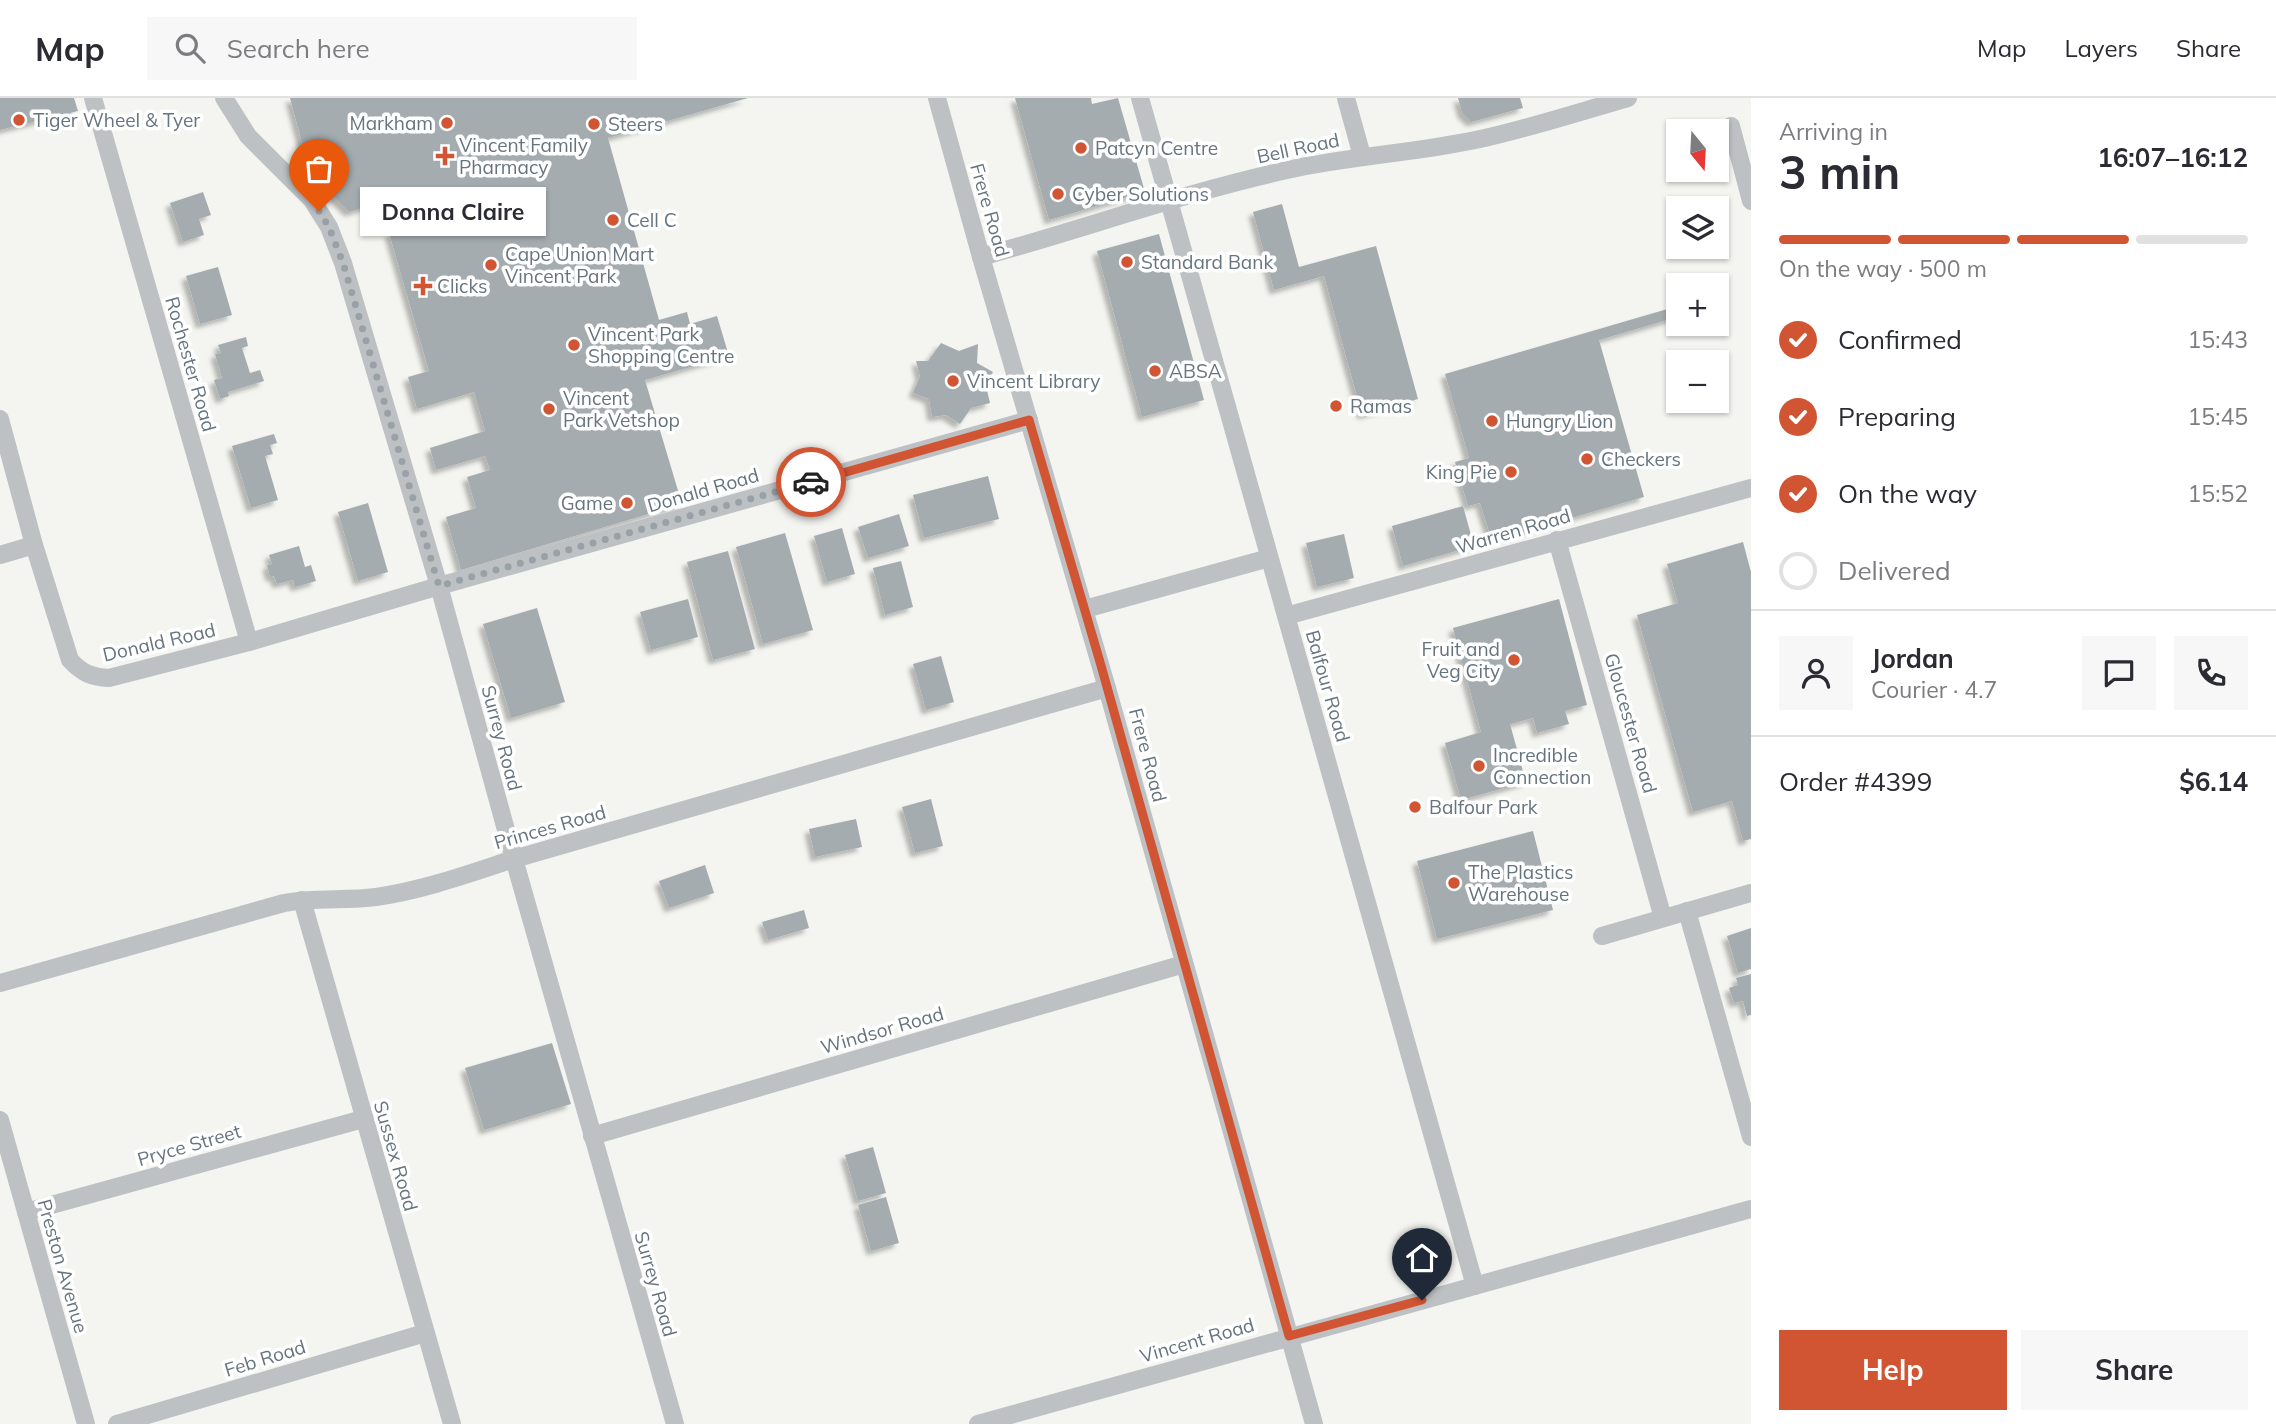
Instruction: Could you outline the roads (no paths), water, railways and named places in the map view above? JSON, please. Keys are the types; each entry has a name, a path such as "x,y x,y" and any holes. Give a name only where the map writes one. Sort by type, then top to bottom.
{"street":[{"name":"Rochester Road","path":"93,98 249,642"},
{"name":"Surrey Road","path":"224,98 248,136 312,200 329,227 347,276 439,586 675,1424"},
{"name":"Frere Road","path":"937,98 1085,609 1314,1424"},
{"name":"Balfour Road","path":"1140,98 1475,1286"},
{"path":"1346,98 1362,156"},
{"name":"Bell Road","path":"981,257 1283,171 1479,139 1628,98"},
{"path":"1731,126 1751,201"},
{"path":"0,419 34,545 0,555"},
{"name":"Donald Road","path":"34,545 70,660 81,671 93,677 109,678 249,642 1029,420"},
{"name":"Warren Road","path":"1286,616 1751,488"},
{"name":"Gloucester Road","path":"1557,541 1664,918"},
{"path":"1085,609 1269,558"},
{"name":"Princes Road","path":"0,984 302,900 380,896 441,883 514,859 1107,688"},
{"path":"1602,936 1751,892"},
{"name":"Sussex Road","path":"302,900 452,1424"},
{"path":"1687,911 1751,1137"},
{"name":"Windsor Road","path":"592,1136 1184,964"},
{"name":"Pryce Street","path":"26,1212 363,1119"},
{"name":"Preston Avenue","path":"0,1120 86,1424"},
{"name":"Vincent Road","path":"978,1424 1751,1209"},
{"name":"Feb Road","path":"117,1424 425,1333"}],"place":[{"name":"Tiger Wheel & Tyer","path":"19,120"},
{"name":"Markham","path":"447,123"},
{"name":"Steers","path":"594,124"},
{"name":"Patcyn Centre","path":"1081,148"},
{"name":"Vincent Family Pharmacy","path":"445,156"},
{"name":"Cyber Solutions","path":"1058,194"},
{"name":"Donna Claire","path":"319,211"},
{"name":"Cell C","path":"613,220"},
{"name":"Standard Bank","path":"1127,262"},
{"name":"Cape Union Mart Vincent Park","path":"491,265"},
{"name":"Clicks","path":"423,286"},
{"name":"Vincent Park Shopping Centre","path":"574,345"},
{"name":"ABSA","path":"1155,371"},
{"name":"Vincent Library","path":"953,381"},
{"name":"Ramas","path":"1336,406"},
{"name":"Vincent Park Vetshop","path":"549,409"},
{"name":"Hungry Lion","path":"1492,421"},
{"name":"Checkers","path":"1587,459"},
{"name":"King Pie","path":"1511,472"},
{"name":"Game","path":"627,503"},
{"name":"Fruit and Veg City","path":"1514,660"},
{"name":"Incredible Connection","path":"1479,766"},
{"name":"Balfour Park","path":"1415,807"},
{"name":"The Plastics Warehouse","path":"1454,883"}]}
